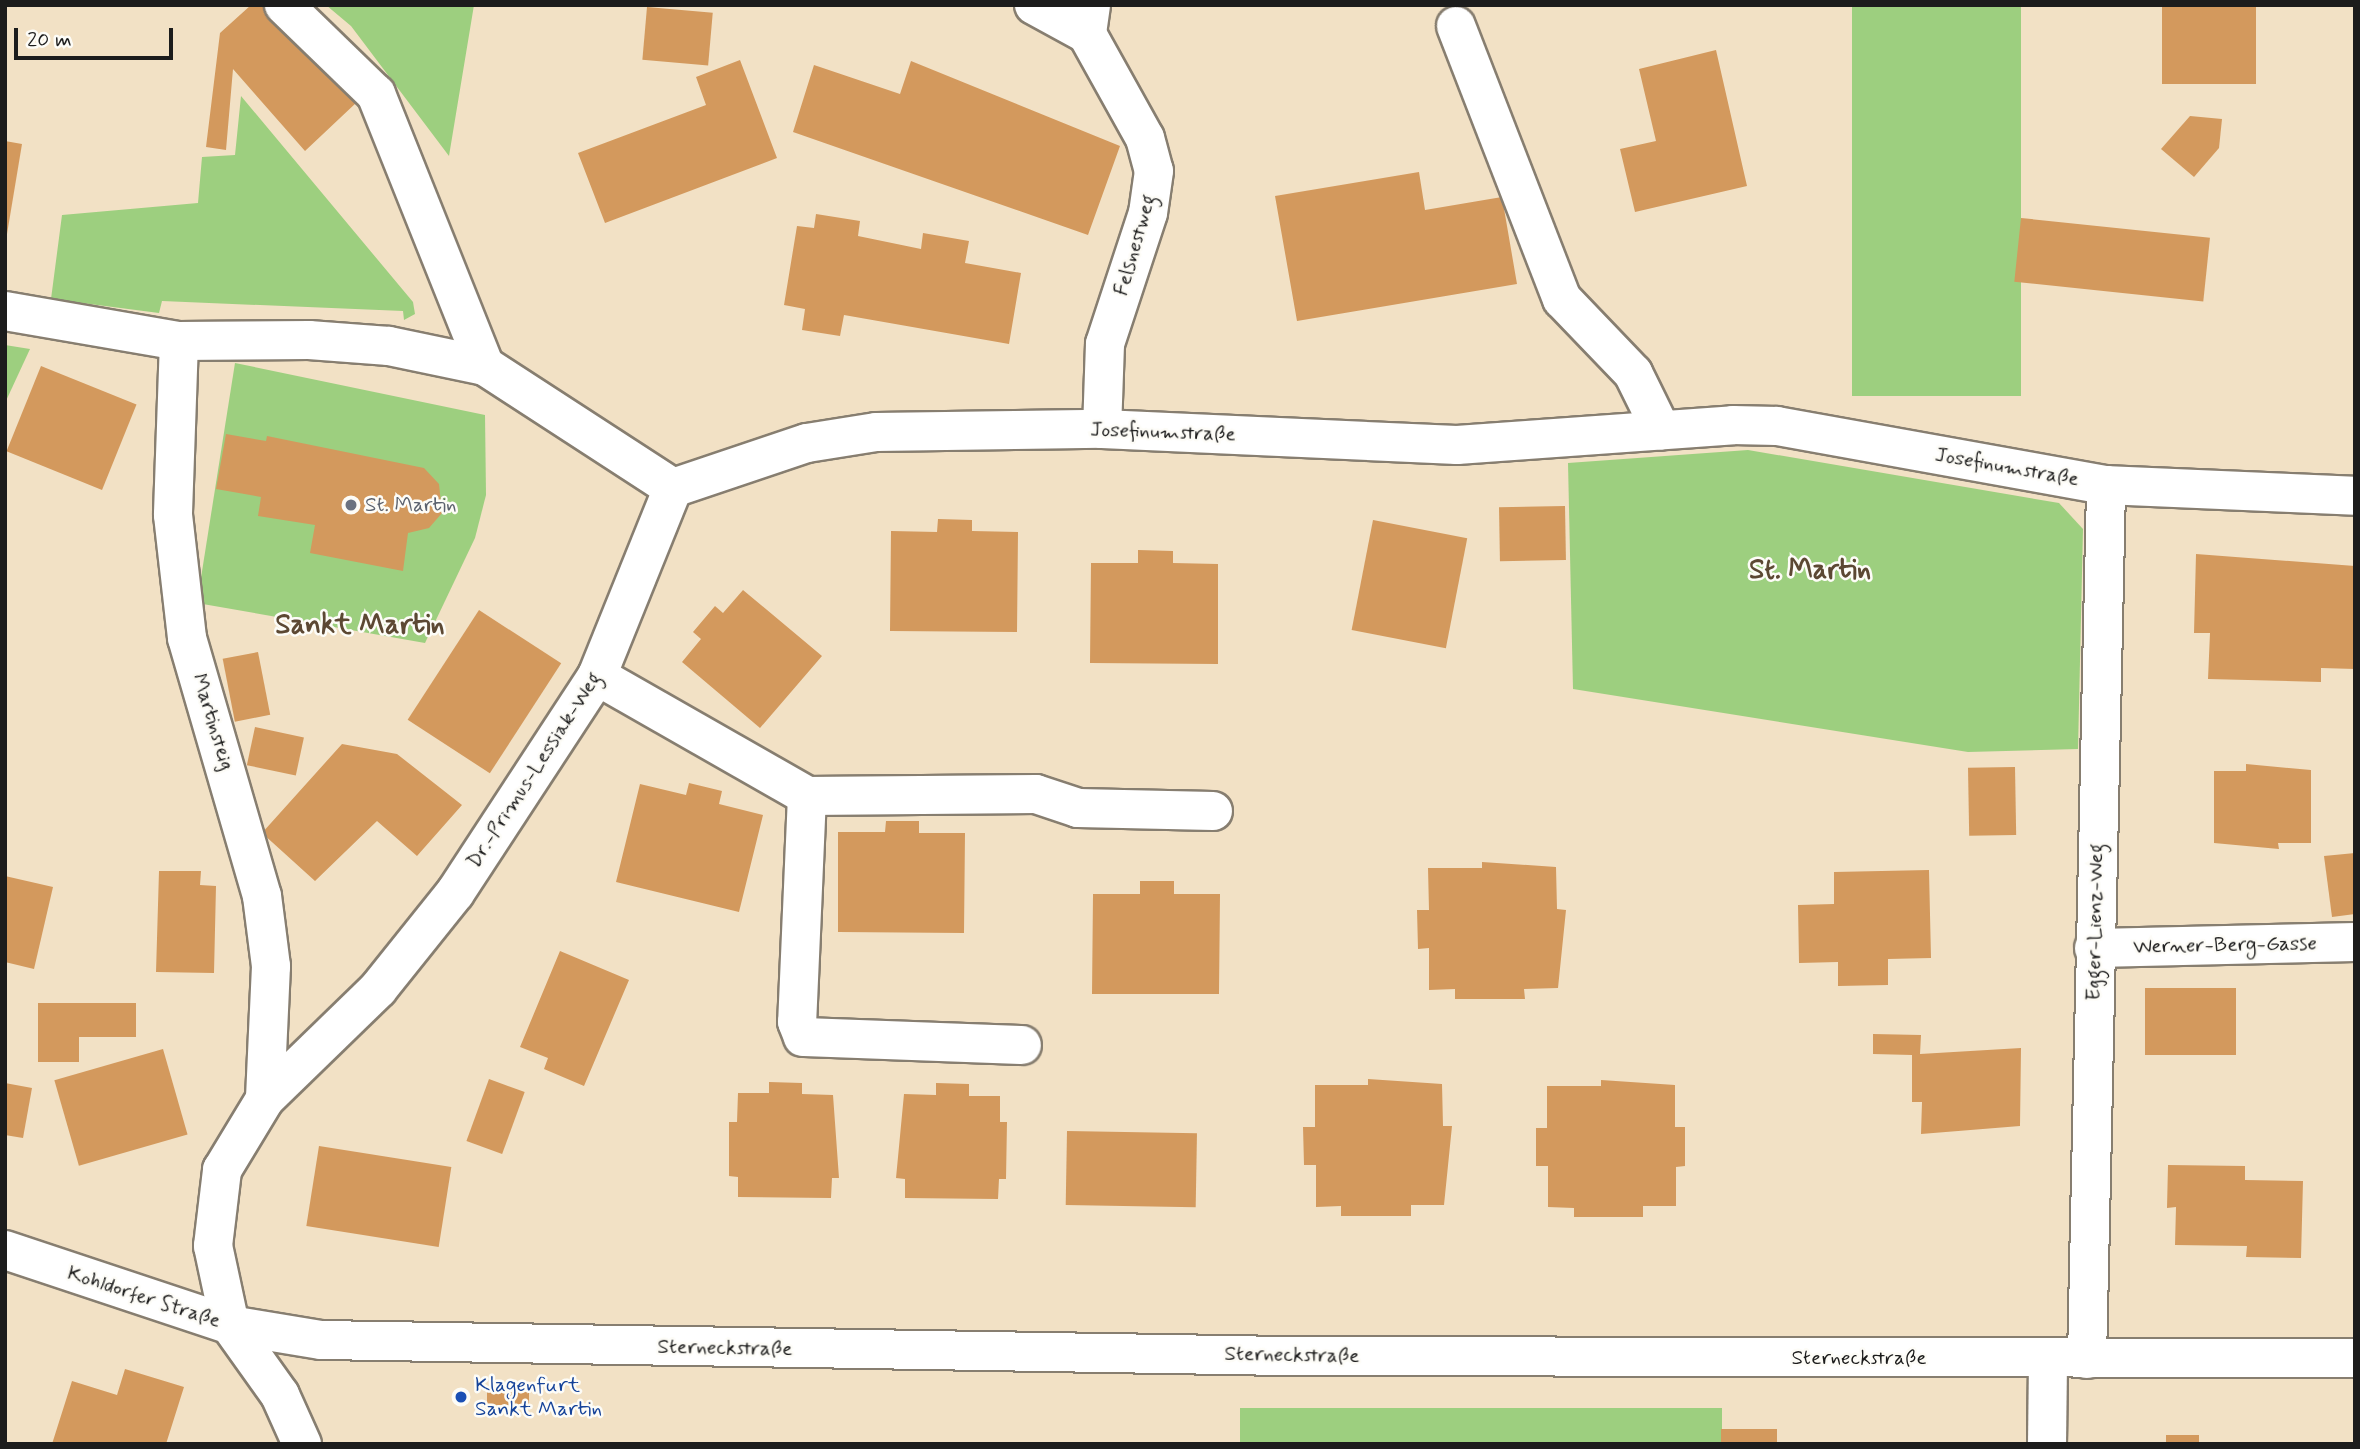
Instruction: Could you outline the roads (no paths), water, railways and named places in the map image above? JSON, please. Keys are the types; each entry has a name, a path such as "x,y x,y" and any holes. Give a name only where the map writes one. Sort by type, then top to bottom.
{"street":[{"path":"284,5 376,94 485,366"},
{"name":"Felsnestweg","path":"1034,5 1089,20 1145,138 1154,171 1148,213 1105,344 1102,429"},
{"path":"1456,26 1562,299 1633,373 1661,430"},
{"path":"5,311 179,341 389,346 485,366 673,488"},
{"name":"Martinsteig","path":"179,341 173,515 187,638 261,896 271,965 265,1100"},
{"name":"Josefinumstraße","path":"673,488 807,443 876,432 1102,429 1457,444 1661,430 1777,426 2106,485 2355,496"},
{"name":"Egger-Lienz-Weg","path":"2087,1359 2106,485"},
{"name":"Dr.-Primus-Lessiak-Weg","path":"230,1325 214,1246 222,1170 265,1100 378,989 455,893 597,676 673,488"},
{"path":"597,676 807,796 1036,794 1078,808 1213,811"},
{"path":"807,796 797,1022 803,1037 1022,1045"},
{"name":"Werner-Berg-Gasse","path":"2094,948 2355,942"},
{"name":"Kohldorfer Straße","path":"5,1250 230,1325 280,1395 302,1444"},
{"name":"Sterneckstraße","path":"230,1325 321,1340 560,1345 2048,1359 2355,1358"},
{"path":"2047,1444 2048,1359"}],"place":[{"name":"St. Martin","path":"351,505"},
{"name":"Klagenfurt Sankt Martin","path":"461,1397"}],"district":[{"name":"St. Martin","path":"1810,571"},
{"name":"Sankt Martin","path":"360,626"}]}
